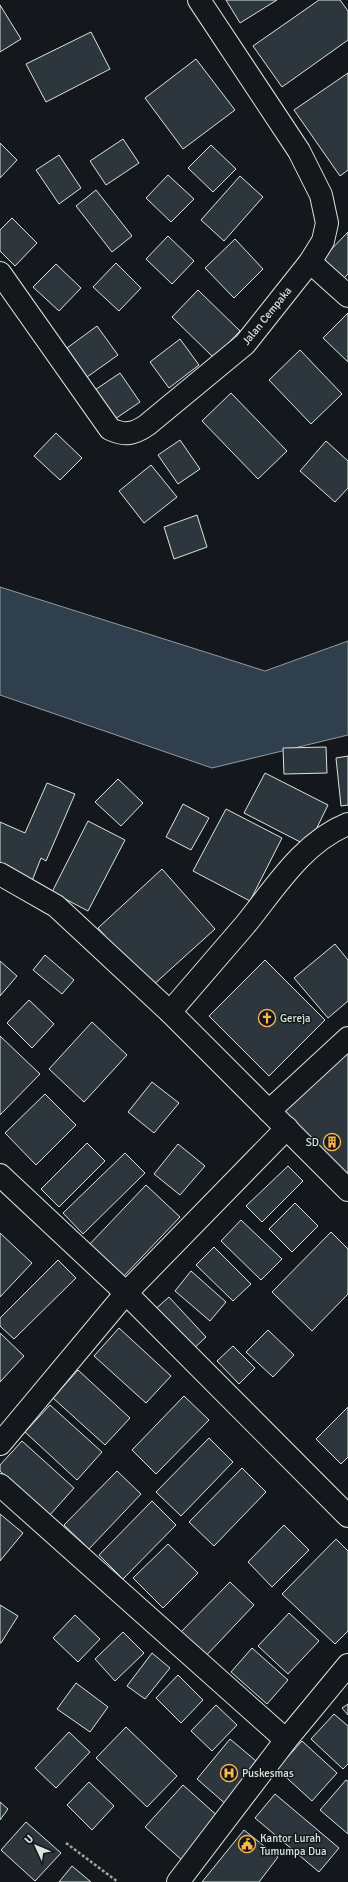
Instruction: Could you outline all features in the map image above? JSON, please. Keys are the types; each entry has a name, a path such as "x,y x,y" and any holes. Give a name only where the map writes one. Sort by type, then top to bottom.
{"street":[{"name":"Jalan Cempaka","path":"0,273 110,429 119,434 129,435 148,425 245,344 310,262 323,241 327,222 321,196 299,151 199,0"},
{"path":"310,262 348,296"},
{"path":"170,1012 245,924 293,864 326,836 348,824"},
{"path":"0,874 56,906 170,1012 348,1190"},
{"path":"269,1110 348,1038"},
{"path":"0,1444 126,1293 287,1128"},
{"path":"0,1175 126,1293 348,1516"},
{"path":"0,1485 286,1740"},
{"path":"178,1882 286,1740 348,1665"}],"path":[{"path":"66,1844 118,1882"}],"water":[{"path":"0,587 265,671 348,641 348,735 212,768 0,695"}],"building":[{"path":"226,0 277,0 240,23"},
{"path":"319,0 340,0 348,11 348,40 282,87 253,46"},
{"path":"0,5 21,39 0,52"},
{"path":"91,32 110,69 46,102 26,64"},
{"path":"196,59 235,110 183,149 145,98"},
{"path":"348,73 348,170 340,176 294,110"},
{"path":"123,139 139,163 106,185 90,161"},
{"path":"0,143 17,160 0,178"},
{"path":"211,145 236,169 213,192 188,168"},
{"path":"59,155 81,188 59,204 36,170"},
{"path":"168,175 194,199 171,222 146,198"},
{"path":"240,176 263,197 224,241 201,220"},
{"path":"96,190 132,236 112,252 76,206"},
{"path":"12,218 37,243 15,266 0,251 0,230"},
{"path":"348,232 348,274 340,282 319,262"},
{"path":"168,236 194,261 172,284 146,259"},
{"path":"235,239 263,269 234,298 205,268"},
{"path":"116,263 141,288 119,311 93,287"},
{"path":"56,264 81,288 59,311 33,287"},
{"path":"198,290 240,331 214,358 172,317"},
{"path":"348,313 348,362 323,338"},
{"path":"97,326 118,355 87,377 67,348"},
{"path":"180,339 199,365 169,388 150,362"},
{"path":"300,350 342,394 311,424 269,380"},
{"path":"120,373 140,402 109,423 89,394"},
{"path":"231,393 287,451 258,479 202,421"},
{"path":"56,433 82,458 60,480 34,456"},
{"path":"180,440 200,469 178,484 158,455"},
{"path":"326,441 348,461 348,488 335,502 300,471"},
{"path":"151,465 177,497 144,523 119,491"},
{"path":"197,515 207,547 174,559 164,527"},
{"path":"326,747 327,773 284,774 283,748"},
{"path":"348,756 348,805 341,806 336,758"},
{"path":"265,773 328,805 308,846 244,813"},
{"path":"118,779 143,803 121,826 95,802"},
{"path":"47,783 75,794 46,861 41,858 32,881 0,867 0,822 25,833"},
{"path":"183,804 209,818 191,850 166,837"},
{"path":"226,809 282,838 250,901 193,871"},
{"path":"88,821 125,840 88,911 52,892"},
{"path":"162,869 215,929 151,987 98,928"},
{"path":"335,944 348,960 348,1001 328,1018 294,978"},
{"path":"45,955 74,980 62,994 33,970"},
{"name":"Gereja","path":"265,960 325,1020 269,1076 209,1016"},
{"path":"0,961 17,976 0,996"},
{"path":"29,1000 54,1024 32,1048 7,1023"},
{"path":"92,1022 127,1055 84,1102 49,1069"},
{"path":"0,1036 40,1074 0,1115"},
{"name":"SD","path":"348,1050 348,1175 283,1109"},
{"path":"152,1082 179,1103 154,1133 128,1112"},
{"path":"45,1094 76,1125 36,1165 5,1133"},
{"path":"87,1143 105,1161 59,1207 41,1189"},
{"path":"178,1144 205,1166 180,1195 154,1174"},
{"path":"125,1153 145,1173 83,1234 63,1213"},
{"path":"288,1166 303,1181 262,1222 246,1206"},
{"path":"146,1185 180,1217 121,1279 87,1247"},
{"path":"295,1203 318,1226 292,1252 269,1229"},
{"path":"241,1220 282,1259 261,1280 221,1241"},
{"path":"331,1232 348,1249 348,1294 312,1331 272,1292"},
{"path":"0,1233 32,1263 0,1297"},
{"path":"214,1247 251,1284 233,1301 196,1265"},
{"path":"58,1260 76,1278 14,1339 0,1326 0,1318"},
{"path":"191,1271 226,1302 210,1321 175,1291"},
{"path":"169,1297 206,1337 189,1353 152,1312"},
{"path":"119,1328 171,1376 146,1403 94,1356"},
{"path":"268,1330 294,1355 273,1377 246,1352"},
{"path":"0,1333 24,1356 0,1382"},
{"path":"233,1346 255,1368 239,1384 217,1361"},
{"path":"78,1370 130,1418 105,1445 53,1398"},
{"path":"184,1396 209,1420 156,1474 132,1450"},
{"path":"50,1405 102,1452 77,1480 25,1432"},
{"path":"348,1407 348,1457 341,1464 316,1439"},
{"path":"209,1438 233,1462 181,1516 156,1492"},
{"path":"22,1441 74,1488 49,1516 0,1471 0,1465"},
{"path":"242,1468 266,1492 214,1546 189,1522"},
{"path":"117,1471 141,1494 89,1549 64,1525"},
{"path":"152,1501 176,1525 123,1579 99,1555"},
{"path":"0,1514 23,1533 0,1561"},
{"path":"284,1525 309,1550 272,1587 248,1562"},
{"path":"336,1539 348,1551 348,1631 335,1644 282,1594"},
{"path":"168,1544 198,1573 163,1608 133,1578"},
{"path":"230,1582 254,1605 202,1660 177,1636"},
{"path":"0,1605 18,1616 1,1643 0,1643"},
{"path":"289,1613 319,1641 288,1674 258,1646"},
{"path":"75,1615 100,1639 78,1662 53,1638"},
{"path":"123,1632 144,1653 115,1681 95,1659"},
{"path":"252,1648 288,1680 267,1704 231,1672"},
{"path":"152,1653 170,1668 145,1699 127,1686"},
{"path":"178,1675 203,1700 181,1723 156,1698"},
{"path":"76,1683 108,1707 90,1732 57,1709"},
{"path":"348,1704 348,1715 342,1708"},
{"path":"216,1705 237,1725 212,1751 191,1731"},
{"path":"334,1714 348,1726 348,1764 343,1769 311,1739"},
{"path":"126,1727 177,1776 147,1807 96,1758"},
{"path":"69,1732 90,1752 56,1788 35,1768"},
{"name":"Puskesmas","path":"230,1739 262,1766 228,1806 197,1779"},
{"path":"302,1741 337,1773 312,1801 277,1769"},
{"path":"346,1780 348,1781 348,1834 320,1810"},
{"path":"89,1782 114,1806 92,1830 67,1805"},
{"path":"183,1785 221,1819 183,1861 145,1827"},
{"path":"275,1794 339,1848 319,1872 255,1818"},
{"path":"0,1802 8,1809 0,1820"},
{"path":"26,1822 61,1853 35,1881 1,1850"},
{"name":"Kantor Lurah Tumumpa Dua","path":"244,1830 278,1857 259,1882 202,1882"},
{"path":"72,1866 91,1882 59,1882"}],"place":[{"name":"Gereja","path":"267,1018"},
{"name":"SD","path":"332,1142"},
{"name":"Puskesmas","path":"229,1773"},
{"name":"Kantor Lurah Tumumpa Dua","path":"247,1844"}]}
